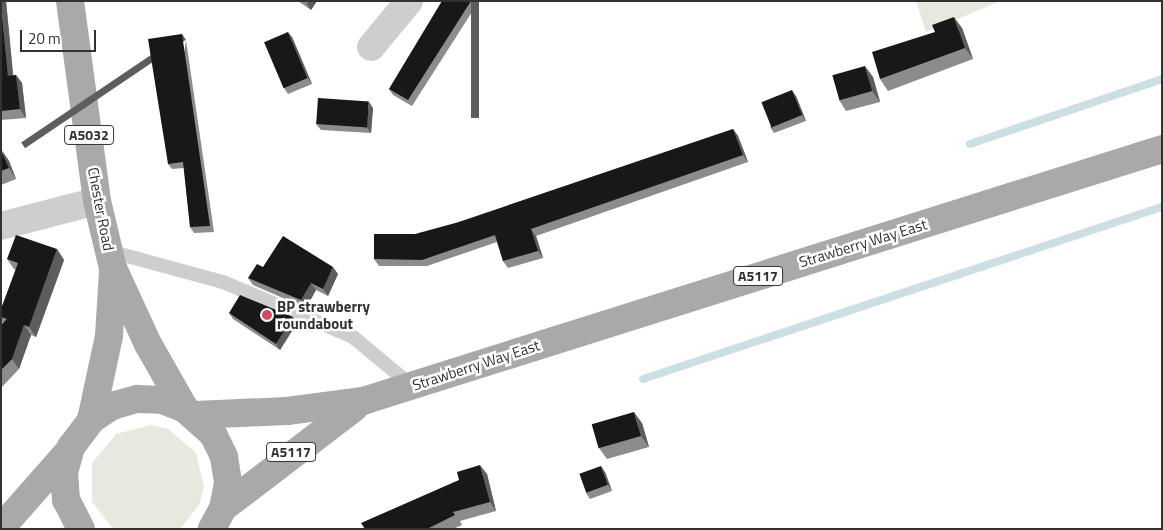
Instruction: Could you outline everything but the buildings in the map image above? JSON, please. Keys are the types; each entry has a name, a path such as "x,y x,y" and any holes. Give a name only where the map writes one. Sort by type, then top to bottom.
{"main road":[{"name":"Chester Road","path":"70,1 98,201 111,259 148,344 190,412"},
{"name":"Strawberry Way East","path":"190,412 296,411 363,402 1162,149"},
{"name":"Chester Road","path":"91,420 109,336 111,259"},
{"name":"A5117","path":"1,528 71,447 91,420 112,406 137,399 162,400 190,412 213,434 224,457 228,483 215,524"},
{"name":"Strawberry Way East","path":"215,524 296,448 363,402"},
{"name":"A5117","path":"71,447 64,473 66,500 81,529"}],"street":[{"path":"371,46 409,1"},
{"path":"1,226 98,201"}],"lane":[{"path":"111,259 224,282 353,337 412,386"}],"shaded area":[{"path":"916,1 1001,1 926,32"},
{"path":"151,425 168,429 196,453 204,487 199,505 180,529 113,529 92,502 92,463 116,434"}],"waterway":[{"path":"970,144 1162,79"},
{"path":"643,379 1162,207"}],"place":[{"name":"BP strawberry roundabout","path":"267,315"}]}
